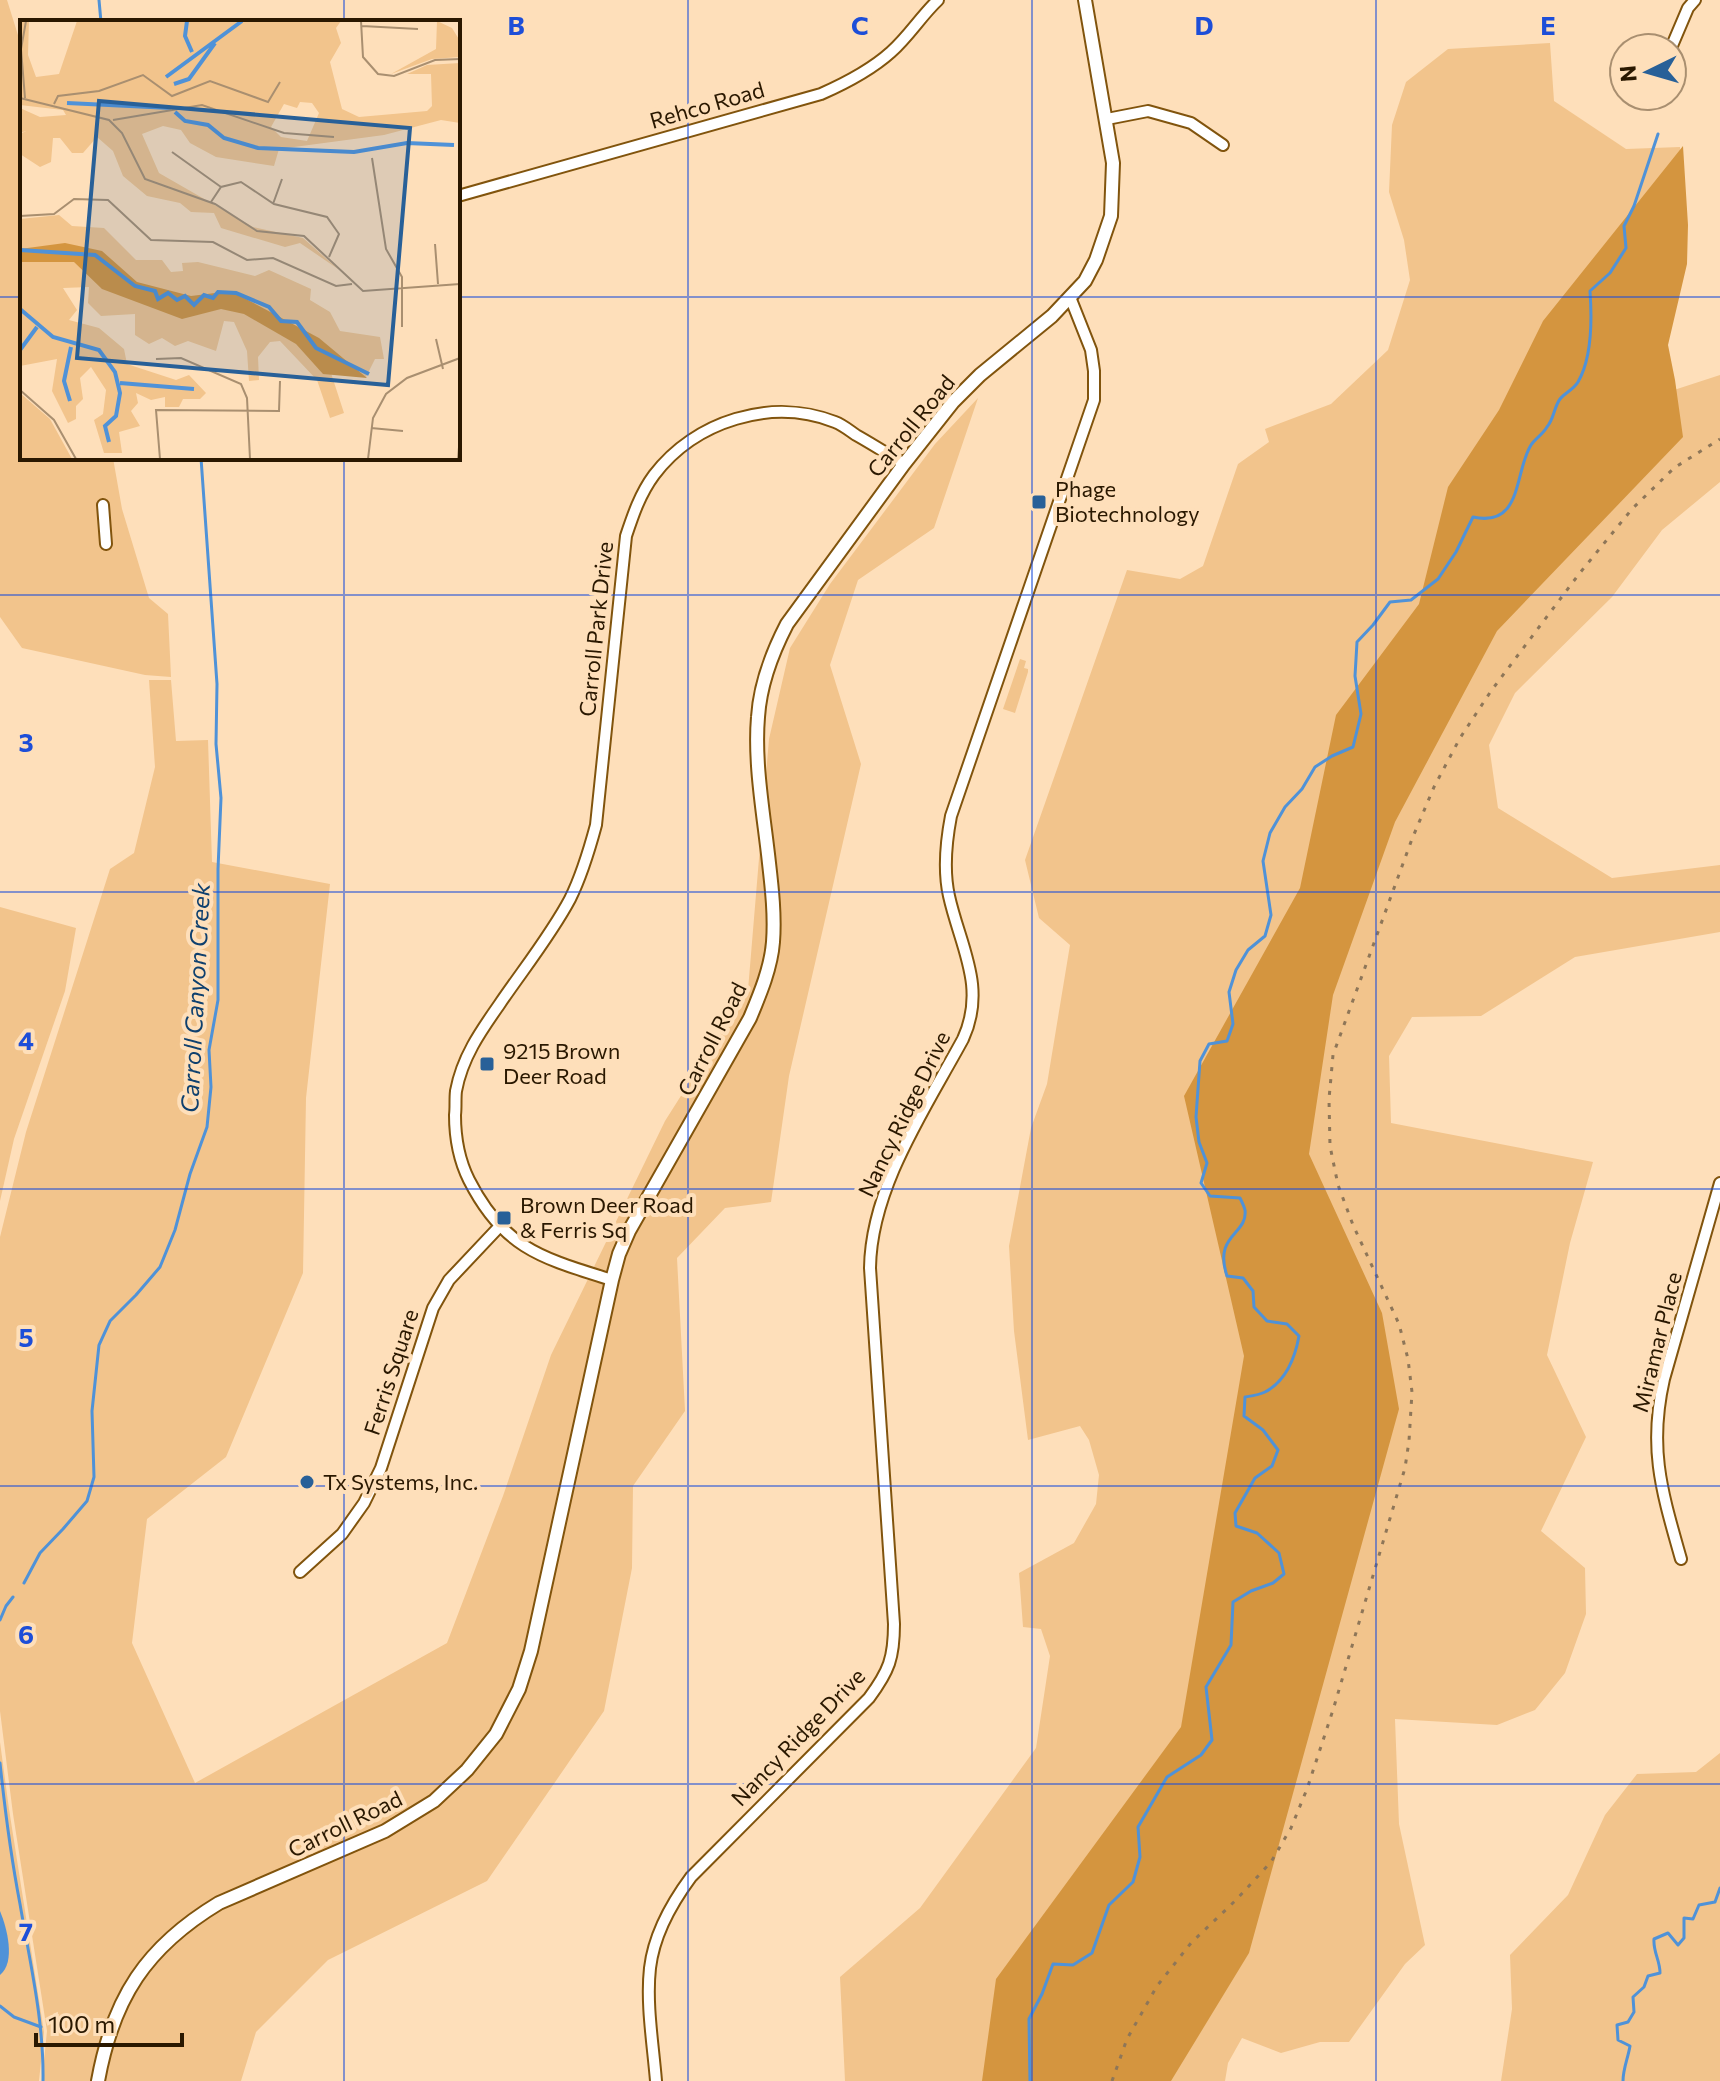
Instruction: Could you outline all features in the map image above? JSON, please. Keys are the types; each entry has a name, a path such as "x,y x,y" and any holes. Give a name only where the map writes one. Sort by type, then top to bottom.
{"main road":[{"name":"Carroll Road","path":"98,2081 104,2048 119,2006 139,1972 168,1939 219,1903 385,1831 434,1801 467,1770 496,1734 519,1689 531,1651 619,1254 629,1231 750,1018 770,960 774,907 758,757 758,717 763,683 778,641 787,624 904,464 953,402 980,375 1052,316 1085,281 1096,260 1111,216 1113,163 1085,0"}],"street":[{"name":"Rehco Road","path":"460,195 821,94 851,80 891,52 922,14 938,0"},
{"path":"1678,32 1695,0"},
{"path":"1107,119 1148,111 1191,123 1223,145"},
{"name":"Nancy Ridge Drive","path":"656,2081 650,1966 663,1922 673,1901 702,1865 869,1698 892,1657 894,1624 870,1247 884,1189 968,1028 972,1008 972,972 948,894 946,839 951,816 1094,400 1091,350 1070,297"},
{"name":"Carroll Park Drive","path":"499,1227 482,1205 463,1167 455,1133 456,1093 462,1068 475,1040 569,901 587,863 596,825 626,536 638,502 654,475 679,448 729,420 746,416 793,412 836,422 904,464"},
{"path":"103,505 106,544"},
{"name":"Miramar Place","path":"1681,1559 1658,1468 1656,1435 1659,1405 1720,1183"},
{"path":"499,1227 517,1242 552,1261 612,1280"},
{"name":"Ferris Square","path":"300,1572 342,1534 364,1503 381,1468 433,1308 449,1280 499,1227"}],"shaded area":[{"path":"0,0 7,0 20,42 20,460 113,460 122,509 149,598 168,614 171,677 145,675 22,648 0,617"},
{"path":"1550,43 1554,101 1626,149 1680,147 1685,223 1666,343 1674,390 1720,375 1720,482 1662,530 1612,597 1515,693 1489,745 1498,808 1612,878 1720,865 1720,932 1575,957 1481,1016 1412,1017 1389,1056 1391,1123 1593,1162 1570,1243 1547,1355 1586,1437 1541,1531 1585,1568 1586,1614 1565,1673 1535,1710 1497,1725 1395,1719 1399,1824 1425,1945 1405,1964 1349,2042 1320,2042 1281,2053 1242,2038 1228,2063 1225,2081 845,2081 840,1977 920,1908 1036,1748 1050,1656 1041,1629 1023,1627 1019,1573 1074,1543 1096,1504 1099,1475 1089,1440 1080,1426 1028,1440 1014,1331 1009,1246 1031,1128 1047,1084 1070,945 1039,918 1025,860 1127,570 1180,579 1203,566 1238,464 1269,442 1265,429 1331,404 1388,350 1410,280 1404,240 1389,192 1392,125 1406,82 1448,49"},
{"path":"1683,146 1687,264 1668,345 1683,437 1497,631 1395,822 1333,995 1309,1154 1382,1313 1399,1409 1249,1953 1171,2081 982,2081 996,1979 1181,1727 1244,1356 1184,1096 1300,888 1336,715 1419,604 1448,487 1499,410 1543,321"},
{"path":"978,398 934,528 858,580 830,665 861,764 789,1076 771,1202 725,1208 677,1258 685,1411 633,1486 632,1568 604,1711 487,1881 328,1960 256,2032 241,2081 42,2081 47,2031 0,1711 0,1237 26,1132 110,869 134,853 155,767 149,680 171,680 176,741 208,740 212,862 330,884 306,1098 303,1273 226,1457 147,1519 132,1643 195,1783 447,1643 503,1496 551,1355 665,1121 748,990 769,739 790,648 830,584 935,444"},
{"path":"1020,659 1026,661 1024,668 1028,672 1015,713 1003,709"},
{"path":"0,907 76,928 65,991 14,1139 0,1201"},
{"path":"0,1742 44,2032 39,2081 0,2081"},
{"path":"1720,1753 1720,2081 1501,2081 1512,2009 1510,1955 1568,1895 1605,1815 1637,1774 1696,1772"}],"water":[{"path":"0,1911 9,1954 0,1975"}],"waterway":[{"name":"Carroll Canyon Creek","path":"99,0 101,20"},
{"path":"1030,2081 1029,2019 1053,1964 1073,1965 1092,1953 1109,1905 1133,1882 1140,1857 1138,1827 1167,1777 1201,1755 1212,1740 1206,1687 1231,1645 1233,1602 1273,1583 1284,1574 1279,1553 1257,1533 1236,1526 1235,1513 1255,1478 1272,1466 1278,1450 1263,1430 1244,1416 1245,1397 1265,1392 1279,1382 1292,1360 1299,1336 1287,1324 1267,1321 1254,1307 1253,1291 1243,1278 1227,1276 1224,1251 1245,1218 1245,1210 1240,1198 1210,1196 1201,1183 1207,1163 1199,1142 1196,1117 1200,1061 1209,1044 1227,1041 1233,1024 1229,992 1236,970 1248,950 1265,936 1271,915 1263,861 1270,833 1315,767 1353,747 1361,714 1355,676 1357,642 1390,602 1411,600 1438,579 1456,552 1473,517 1489,518 1501,514 1509,506 1531,445 1549,424 1560,399 1578,382 1588,350 1590,291 1610,273 1626,248 1624,226 1634,206 1658,134"},
{"name":"Carroll Canyon Creek","path":"24,1583 40,1553 87,1501 94,1477 92,1411 99,1345 110,1321 160,1267 175,1230 207,1127 211,1087 209,1050 218,1000 221,798 216,744 217,684 201,460"},
{"name":"Carroll Canyon Creek","path":"0,1620 13,1597"},
{"name":"Carroll Canyon Creek","path":"0,1763 11,1851 39,2014 43,2081"},
{"path":"1623,2081 1630,2046 1618,2040 1617,2025 1628,2022 1634,2012 1633,1997 1644,1987 1648,1976 1660,1973 1654,1939 1668,1933 1678,1945 1684,1938 1684,1918 1693,1919 1699,1905 1715,1902 1720,1888"},
{"path":"0,2006 14,2017 41,2027"}],"railway":[{"path":"1112,2081 1127,2039 1157,1986 1191,1943 1271,1862 1291,1828 1333,1710 1405,1468 1412,1392 1408,1359 1399,1324 1338,1185 1330,1146 1329,1099 1333,1055 1412,839 1434,787 1460,738 1491,691 1579,574 1632,509 1674,468 1720,439"}],"place":[{"name":"Phage Biotechnology","path":"1039,502"},
{"name":"9215 Brown Deer Road","path":"487,1064"},
{"name":"Brown Deer Road & Ferris Sq","path":"504,1218"},
{"name":"Tx Systems, Inc.","path":"307,1482"}]}
